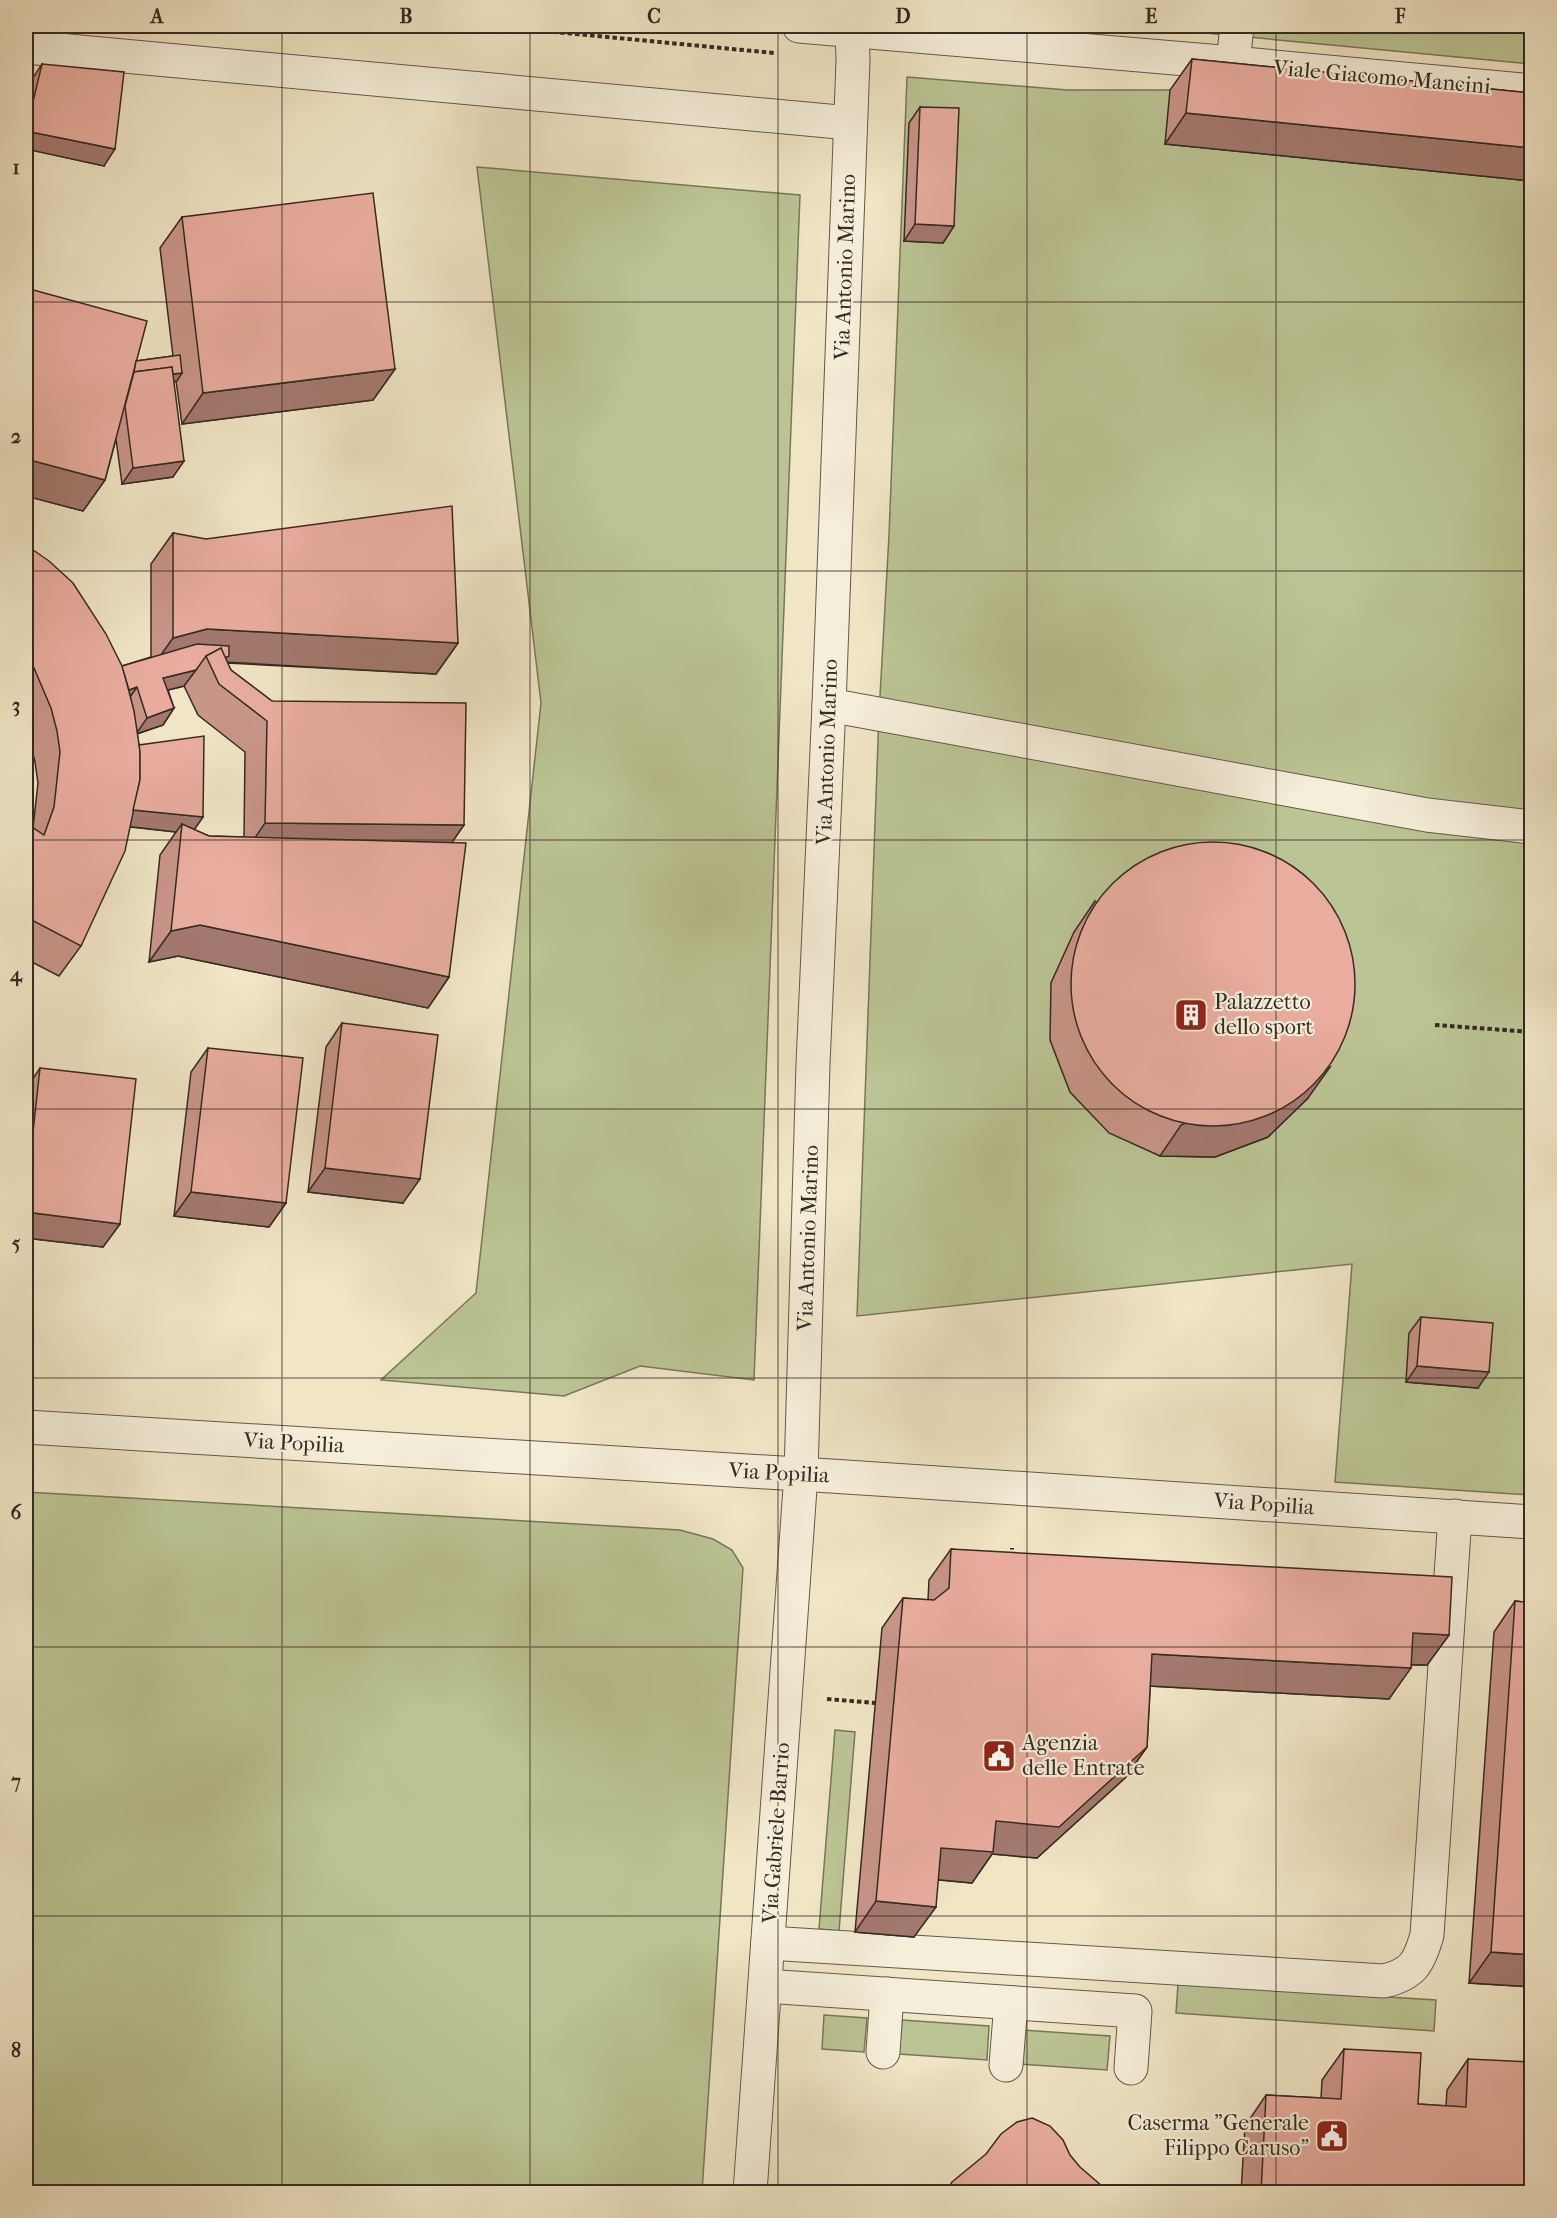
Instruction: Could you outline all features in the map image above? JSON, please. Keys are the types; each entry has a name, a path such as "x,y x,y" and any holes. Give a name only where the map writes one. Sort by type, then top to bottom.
{"street":[{"name":"Viale Giacomo Mancini","path":"799,26 1532,91"},
{"path":"1233,63 1237,26"},
{"name":"Via Antonio Marino","path":"801,1474 813,1065 829,705 852,30"},
{"path":"26,47 850,123"},
{"path":"829,705 1427,815 1532,827"},
{"name":"Via Popilia","path":"26,1427 801,1474 1532,1522"},
{"name":"Via Gabriele Barrio","path":"750,2193 801,1474"},
{"path":"768,1943 1265,1969 1384,1981 1399,1977 1412,1969 1421,1956 1427,1935 1455,1516"},
{"path":"765,1986 1135,2012 1131,2068"},
{"path":"883,2052 887,1994"},
{"path":"1006,2065 1011,2003"}],"path":[{"path":"494,26 782,54"},
{"path":"1435,1025 1532,1032"},
{"path":"1011,1567 1012,1548"},
{"path":"827,1699 875,1703"}],"green space":[{"path":"1132,26 1531,26 1531,64"},
{"path":"907,77 1067,90 1170,90 1531,126 1531,1495 1335,1482 1352,1264 857,1316 879,714 889,535"},
{"path":"477,167 800,195 754,1380 640,1366 564,1396 381,1380 476,1293 541,703"},
{"path":"26,1492 680,1530 713,1539 732,1550 743,1568 702,2192 26,2192"},
{"path":"835,1730 855,1732 839,1931 819,1929"},
{"path":"1178,1984 1436,2000 1434,2031 1176,2013"},
{"path":"824,2015 867,2018 864,2052 822,2049"},
{"path":"902,2020 989,2026 987,2060 899,2054"},
{"path":"1022,2030 1110,2036 1107,2070 1019,2064"}],"building":[{"path":"1192,59 1532,93 1532,148 1186,113"},
{"path":"42,64 124,72 115,149 26,131"},
{"path":"920,107 959,108 954,226 915,224"},
{"path":"373,193 395,369 203,393 182,217"},
{"path":"26,288 147,321 105,480 26,459"},
{"path":"180,355 182,373 173,374 172,367 134,372 136,361"},
{"path":"172,367 184,461 133,468 125,406 134,372"},
{"path":"452,506 458,643 207,629 173,638 173,533 206,539"},
{"path":"26,545 49,561 73,583 106,634 123,668 134,711 140,751 140,780 125,851 81,946 26,917 26,823 44,835 54,807 60,752 51,708 26,655"},
{"path":"197,644 229,646 229,656 225,658 221,648 206,656 196,670 163,678 174,708 147,718 137,687 129,690 122,666"},
{"path":"221,648 231,670 272,701 466,703 464,825 265,823 267,721 219,684 206,656"},
{"path":"204,736 203,817 133,810 140,780 139,745"},
{"path":"182,824 209,836 466,843 449,977 200,925 171,931"},
{"name":"Palazzetto dello sport","path":"1213,842 1254,848 1280,859 1303,874 1323,894 1338,917 1349,943 1355,984 1349,1025 1338,1051 1323,1074 1303,1094 1280,1109 1254,1120 1213,1126 1172,1120 1146,1109 1123,1094 1103,1074 1088,1051 1077,1025 1071,984 1077,943 1088,917 1103,894 1123,874 1146,859 1172,848"},
{"path":"342,1023 438,1035 420,1179 325,1168"},
{"path":"208,1048 303,1058 286,1203 191,1192"},
{"path":"40,1068 136,1079 120,1224 26,1212"},
{"path":"1421,1317 1493,1323 1489,1372 1417,1366"},
{"name":"Agenzia delle Entrate","path":"951,1549 1452,1577 1449,1635 1413,1633 1411,1668 1152,1654 1147,1747 1059,1827 996,1821 993,1852 941,1848 936,1907 876,1901 903,1598 934,1600 949,1588"},
{"path":"1515,1601 1532,1603 1532,1955 1491,1952"},
{"name":"Caserma \"Generale Filippo Caruso\"","path":"1344,2049 1421,2053 1418,2104 1466,2107 1468,2059 1532,2062 1532,2193 1261,2193 1266,2095 1341,2099"},
{"path":"1032,2118 1050,2126 1063,2140 1070,2155 1080,2167 1110,2193 945,2193 952,2182 986,2154 1001,2134 1017,2122"}],"place":[{"name":"Palazzetto dello sport","path":"1191,1015"},
{"name":"Agenzia delle Entrate","path":"999,1756"},
{"name":"Caserma \"Generale Filippo Caruso\"","path":"1332,2136"}]}
